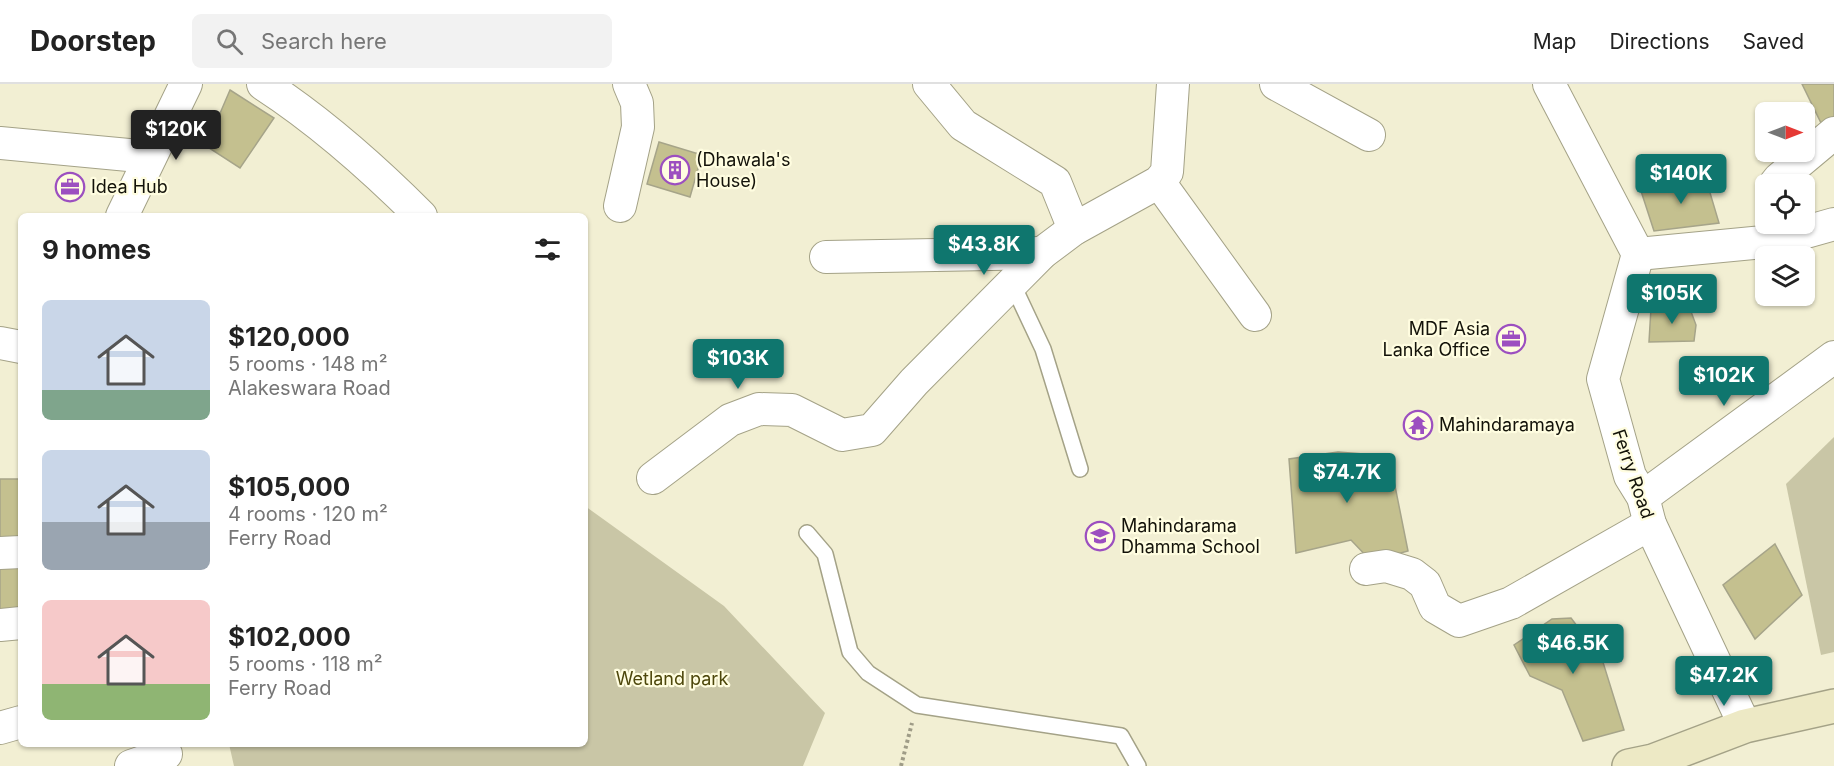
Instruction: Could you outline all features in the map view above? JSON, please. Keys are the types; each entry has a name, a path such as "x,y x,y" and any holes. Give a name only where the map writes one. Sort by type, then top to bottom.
{"street":[{"path":"123,213 186,84"},
{"path":"263,84 292,103 378,174 418,213"},
{"path":"620,206 638,127 637,103 629,84"},
{"path":"929,84 963,125 1055,182 1074,229"},
{"path":"653,478 730,420 759,409 792,410 842,435 872,430 914,382 1042,253 1074,229 1159,182 1167,172 1173,84"},
{"path":"1276,84 1369,135"},
{"path":"1549,84 1638,254 1761,234"},
{"path":"1784,174 1834,133"},
{"path":"0,143 150,157"},
{"path":"1159,182 1255,315"},
{"path":"1815,226 1834,224"},
{"path":"826,257 1042,253"},
{"name":"Ferry Road","path":"1638,254 1603,379 1630,476 1745,726"},
{"path":"0,343 18,346"},
{"path":"1366,569 1386,566 1412,574 1425,584 1436,607 1459,621 1510,603 1646,510 1834,357"},
{"path":"0,553 18,552"},
{"path":"0,625 18,623"},
{"path":"1629,766 1653,761 1745,726 1834,706"},
{"path":"0,728 18,723"},
{"path":"131,766 166,755"}],"lane":[{"path":"1012,283 1043,349 1080,469"},
{"path":"807,533 825,554 850,652 867,673 917,705 1121,736 1138,766"}],"path":[{"path":"901,766 917,705"}],"green space":[{"path":"1834,437 1834,652 1821,655 1786,484"},
{"name":"Wetland park","path":"588,508 724,606 825,713 803,766 234,766 230,747 588,747"}],"building":[{"path":"1802,84 1834,84 1834,118 1823,127 1815,111 1815,102 1811,102"},
{"path":"230,90 274,118 240,168 206,146"},
{"name":"(Dhawala's House)","path":"659,142 702,155 690,197 647,184"},
{"path":"1705,176 1719,223 1654,231 1641,191"},
{"path":"1673,306 1690,309 1696,325 1694,341 1649,342 1651,308"},
{"path":"1338,452 1389,456 1408,551 1371,561 1351,540 1296,553 1289,459"},
{"path":"0,479 18,479 18,538 0,537"},
{"path":"1775,544 1802,595 1755,639 1723,585"},
{"path":"18,563 18,615 0,616 0,565"},
{"path":"1571,618 1602,659 1624,730 1583,741 1562,690 1530,676 1514,645 1552,619"}],"place":[{"name":"(Dhawala's House)","path":"675,170"},
{"name":"Idea Hub","path":"70,187"},
{"name":"MDF Asia Lanka Office","path":"1511,339"},
{"name":"Mahindaramaya","path":"1418,425"},
{"name":"Mahindarama Dhamma School","path":"1100,536"}]}
